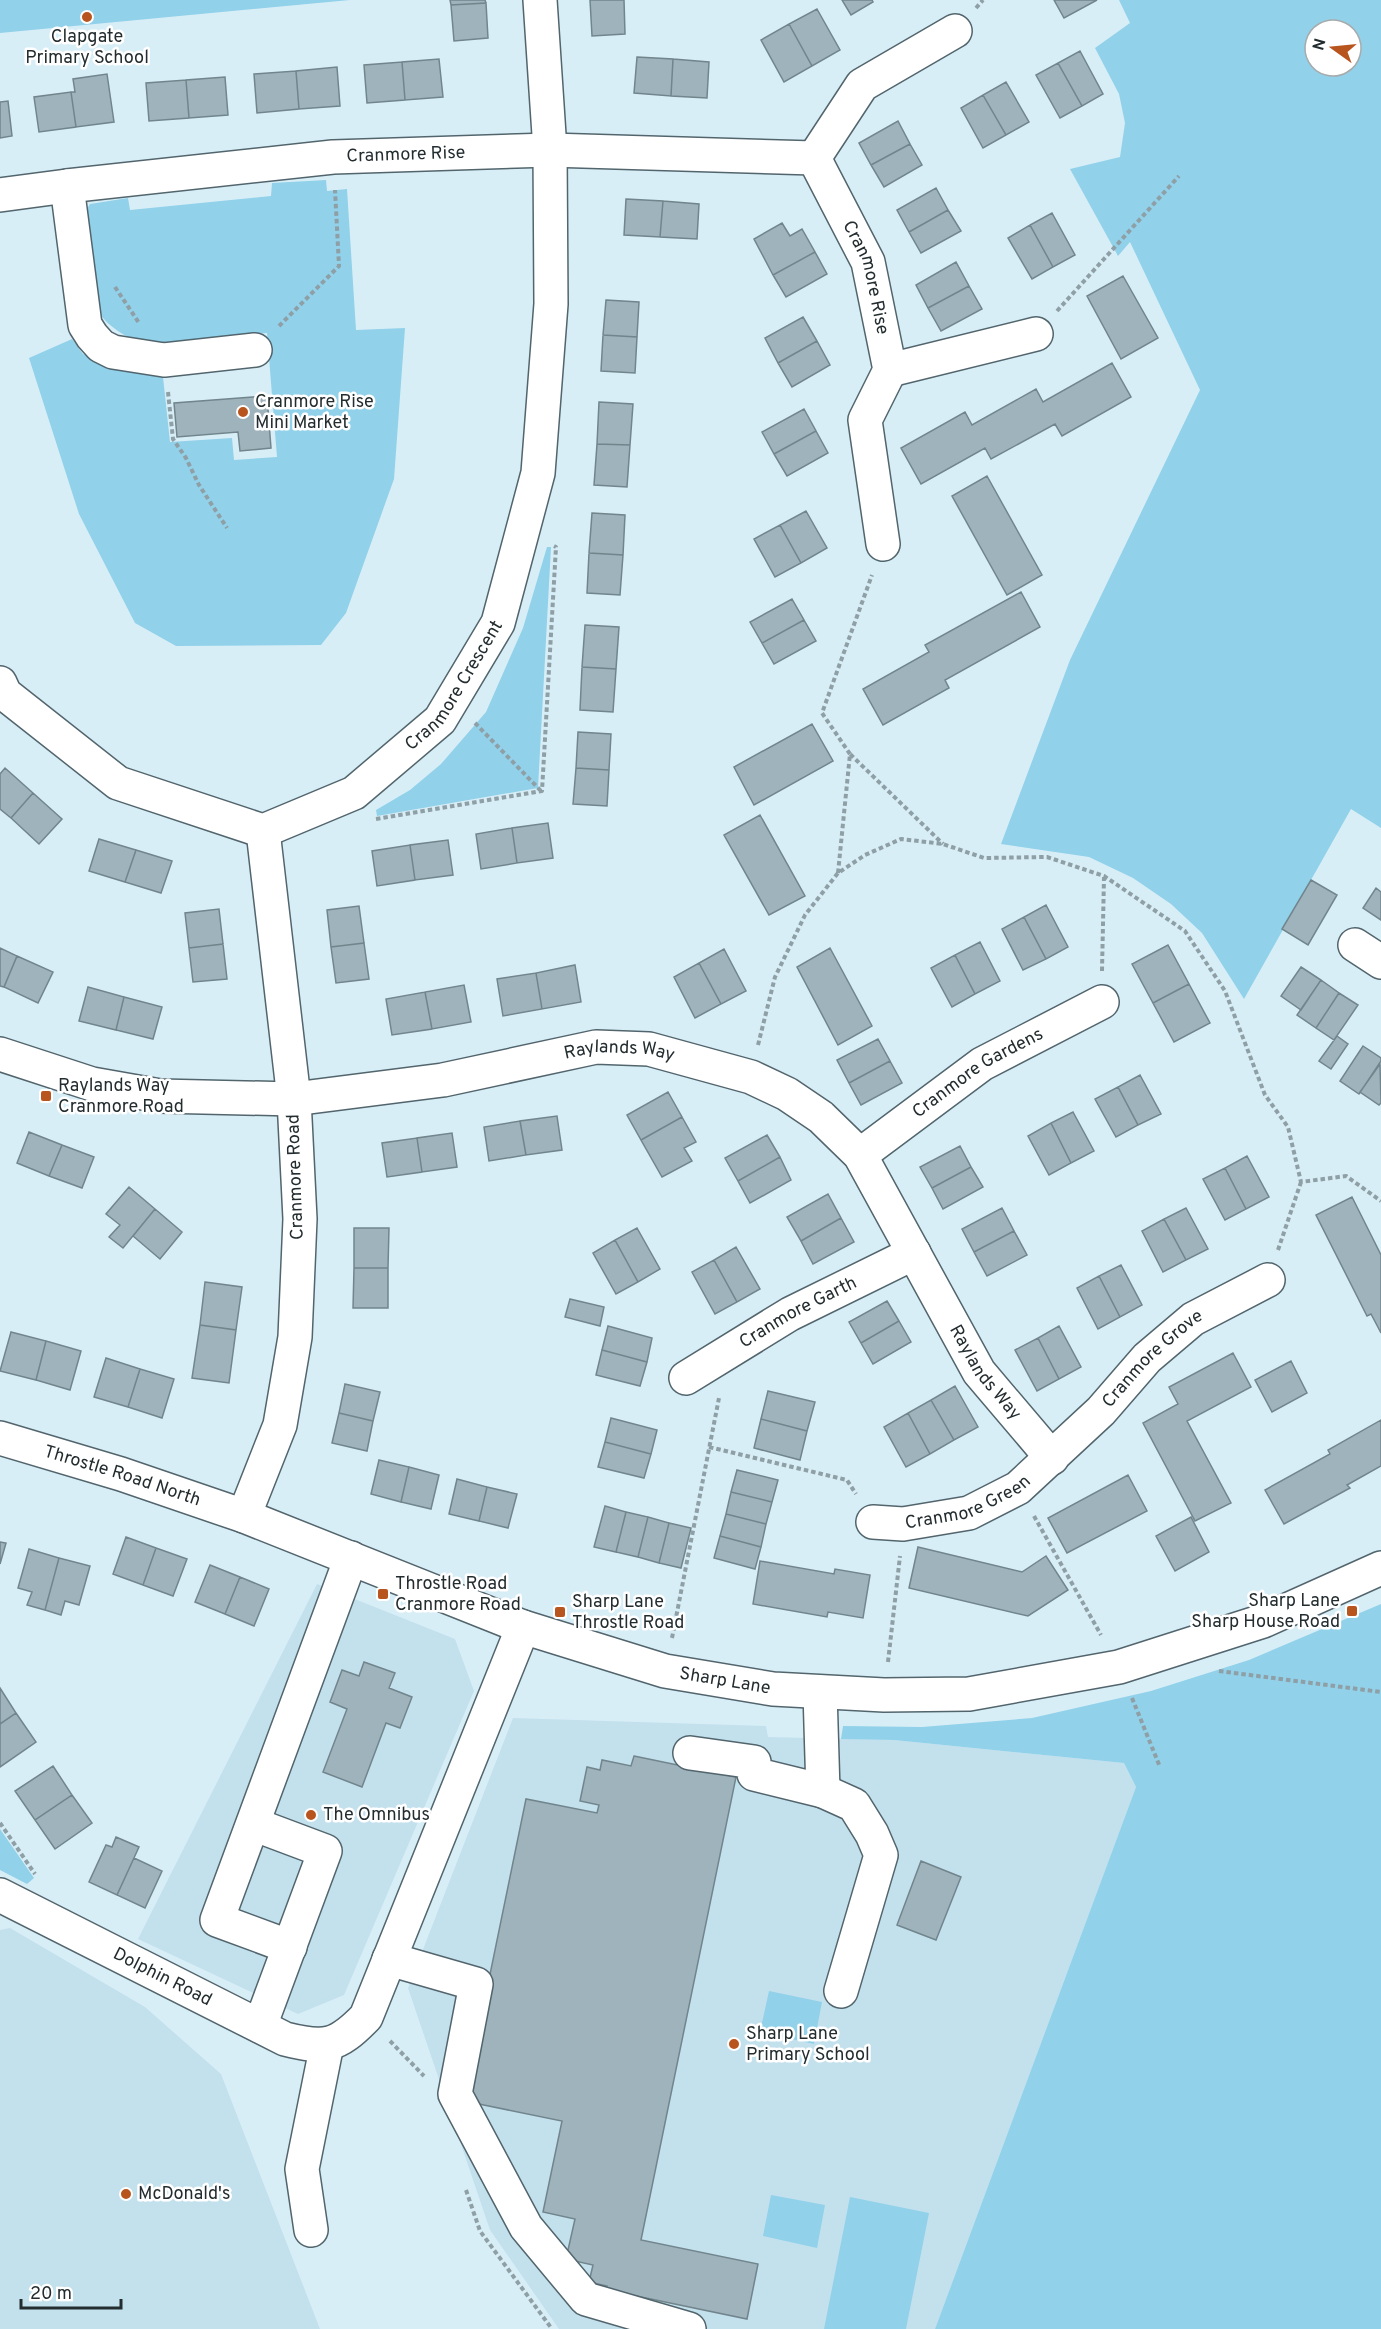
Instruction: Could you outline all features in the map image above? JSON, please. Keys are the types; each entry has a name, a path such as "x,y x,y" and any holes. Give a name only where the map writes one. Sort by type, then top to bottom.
{"street":[{"name":"Cranmore Crescent","path":"263,831 354,793 440,720 498,623 538,473 551,304 550,150 540,0"},
{"path":"814,158 862,85 955,31"},
{"name":"Cranmore Rise","path":"0,195 333,157 550,150 814,158 868,262 890,370"},
{"path":"67,186 85,325 101,346 113,352 164,360 255,350"},
{"path":"883,544 865,420 890,370 1036,334"},
{"path":"0,683 5,694 118,783 263,831"},
{"name":"Cranmore Road","path":"244,1516 280,1425 295,1337 300,1219 294,1099 263,831"},
{"name":"Cranmore Gardens","path":"860,1155 982,1064 1102,1002"},
{"name":"Raylands Way","path":"0,1054 92,1084 160,1096 294,1099 444,1080 596,1047 650,1049 751,1077 787,1094 821,1118 860,1155 980,1372 1052,1458"},
{"name":"Cranmore Garth","path":"686,1378 789,1314 914,1253"},
{"name":"Cranmore Grove","path":"1052,1458 1101,1412 1148,1358 1193,1319 1268,1280"},
{"name":"Throstle Road North","path":"0,1438 121,1474 244,1516 351,1558"},
{"name":"Cranmore Green","path":"888,1523 969,1513 1018,1488 1052,1458"},
{"path":"290,1947 217,1920 351,1558"},
{"name":"Sharp Lane","path":"351,1558 524,1627 665,1671 773,1689 884,1695 969,1694 1119,1667 1263,1621 1381,1568"},
{"path":"311,2230 302,2169 327,2044 347,2037 366,2017 524,1627"},
{"path":"820,1692 823,1791"},
{"path":"690,1753 753,1762 754,1774 823,1791 854,1805 872,1834 881,1856 841,1992"},
{"path":"253,1824 325,1851 260,2026"},
{"name":"Dolphin Road","path":"0,1895 285,2039 310,2045 327,2044"},
{"path":"389,1959 476,1984 455,2094 526,2226 586,2299 689,2329"}],"path":[{"path":"255,350 339,266 333,157"},
{"path":"1036,334 1179,176"},
{"path":"522,531 556,547 542,791"},
{"path":"883,544 822,713 850,754 943,844"},
{"path":"452,699 542,791"},
{"path":"838,873 850,754"},
{"path":"354,793 376,820 542,791"},
{"path":"751,1077 775,977 805,915 838,873 864,855 901,839 943,844 984,858 1047,857 1104,876 1185,932 1225,991 1265,1095 1288,1127 1301,1182 1268,1280"},
{"path":"1102,1002 1104,876"},
{"path":"1301,1182 1346,1176 1381,1201"},
{"path":"665,1671 728,1353"},
{"path":"709,1447 847,1480 888,1523 884,1695"},
{"path":"1018,1488 1119,1667 1160,1767"},
{"path":"1217,1671 1381,1692"}],"shaded area":[{"name":"Clapgate Primary School","path":"0,0 350,0 0,33"},
{"path":"1119,0 1381,0 1381,828 1351,809 1244,999 1202,933 1171,904 1133,878 1089,857 1001,844 1070,660 1200,390 1130,242 1118,256 1070,169 1120,157 1125,123 1119,94 1095,48 1130,23"},
{"path":"326,180 327,191 347,189 356,330 405,328 394,479 346,613 321,645 176,646 135,623 79,514 29,358 72,339 83,354 163,377 170,442 232,438 234,460 277,457 267,333 147,345 118,331 103,318 94,299 81,218 90,204 128,198 130,210 271,196 272,183"},
{"path":"547,547 551,547 538,788 377,816 376,810 410,790 441,764 486,712 523,628"},
{"name":"The Omnibus","path":"317,1584 455,1639 474,1691 344,1995 298,2014 138,1939"},
{"path":"1381,1604 1381,2329 935,2329 1136,1787 1124,1763 894,1740 841,1739 843,1726 922,1727 1032,1718 1151,1691 1249,1660"},
{"name":"Sharp Lane Primary School","path":"513,1718 766,1726 768,1737 894,1740 1124,1763 1136,1787 935,2329 559,2329 490,2230 408,1988"},
{"path":"0,1829 34,1878 27,1884 0,1870"},
{"path":"10,1928 145,2007 221,2074 320,2329 0,2329 0,1930"},
{"path":"769,1991 822,2002 814,2044 760,2032"},
{"path":"771,2195 825,2205 817,2248 763,2236"},
{"path":"850,2197 929,2213 906,2329 824,2329"}],"building":[{"path":"450,0 485,0 486,3 451,5"},
{"path":"590,0 624,0 625,34 592,36"},
{"path":"842,0 872,0 873,2 851,15"},
{"path":"1054,0 1097,0 1064,18"},
{"path":"486,3 488,38 454,41 451,5"},
{"path":"817,9 840,50 812,66 789,24"},
{"path":"789,24 812,66 784,82 761,40"},
{"path":"1080,51 1103,94 1082,106 1058,63"},
{"path":"637,57 673,59 671,96 634,93"},
{"path":"439,59 443,97 405,100 402,62"},
{"path":"673,59 709,62 707,98 671,96"},
{"path":"402,62 405,100 367,103 364,65"},
{"path":"1058,63 1082,106 1060,118 1036,75"},
{"path":"337,67 340,106 299,109 296,71"},
{"path":"296,71 299,109 257,113 254,74"},
{"path":"107,74 114,122 76,127 71,92 75,92 73,79"},
{"path":"225,77 228,115 189,118 186,80"},
{"path":"186,80 189,118 149,121 146,83"},
{"path":"1006,82 1029,122 1006,135 983,95"},
{"path":"71,92 76,127 39,132 34,97"},
{"path":"983,95 1006,135 983,148 961,108"},
{"path":"8,101 12,136 0,138 0,102"},
{"path":"898,121 910,144 871,165 859,143"},
{"path":"910,144 922,165 884,187 871,165"},
{"path":"936,188 948,210 909,232 897,210"},
{"path":"626,199 663,201 660,237 624,235"},
{"path":"663,201 699,204 697,239 660,237"},
{"path":"948,210 961,231 921,253 909,232"},
{"path":"1052,213 1075,255 1053,267 1030,225"},
{"path":"782,223 790,236 802,229 815,252 773,275 754,239"},
{"path":"1030,225 1053,267 1032,279 1008,238"},
{"path":"815,252 827,274 786,297 773,275"},
{"path":"956,262 969,286 928,308 916,285"},
{"path":"1123,276 1158,338 1121,359 1087,296"},
{"path":"969,286 982,309 941,331 928,308"},
{"path":"606,300 639,302 637,337 603,335"},
{"path":"803,317 817,341 778,363 765,338"},
{"path":"603,335 637,337 635,373 601,371"},
{"path":"817,341 830,365 792,387 778,363"},
{"path":"1112,363 1131,397 1062,436 1055,424 991,459 985,448 921,484 901,448 965,412 972,425 1036,389 1043,402"},
{"path":"267,396 271,448 240,451 238,432 177,437 174,403"},
{"path":"599,402 633,404 630,445 597,444"},
{"path":"804,409 816,431 774,454 762,432"},
{"path":"816,431 828,453 787,476 774,454"},
{"path":"597,444 630,445 627,487 594,485"},
{"path":"987,476 1042,575 1007,595 952,496"},
{"path":"806,511 827,548 801,563 780,525"},
{"path":"592,513 625,515 623,555 589,553"},
{"path":"780,525 801,563 775,577 754,539"},
{"path":"589,553 623,555 620,595 587,593"},
{"path":"1021,592 1040,627 945,680 949,688 883,725 863,689 929,652 925,645"},
{"path":"792,599 804,620 762,643 750,622"},
{"path":"804,620 816,641 774,664 762,643"},
{"path":"585,625 619,627 616,669 582,667"},
{"path":"582,667 616,669 613,712 580,710"},
{"path":"812,724 833,761 754,805 734,767"},
{"path":"578,732 611,734 609,770 576,768"},
{"path":"5,768 33,793 11,818 0,809 0,774"},
{"path":"576,768 609,770 607,806 573,804"},
{"path":"33,793 62,819 39,844 11,818"},
{"path":"760,815 805,896 769,915 724,835"},
{"path":"548,823 553,858 517,863 512,828"},
{"path":"512,828 517,863 481,869 476,834"},
{"path":"99,839 136,850 125,882 89,871"},
{"path":"448,840 453,875 415,880 410,845"},
{"path":"410,845 415,880 377,886 372,851"},
{"path":"136,850 172,861 161,893 125,882"},
{"path":"1311,880 1337,895 1308,945 1282,929"},
{"path":"1376,888 1381,892 1381,920 1363,908"},
{"path":"1046,905 1068,947 1046,959 1024,917"},
{"path":"359,906 364,943 331,947 327,910"},
{"path":"219,909 223,944 189,948 185,913"},
{"path":"1024,917 1046,959 1023,970 1002,929"},
{"path":"980,942 1000,981 975,994 955,955"},
{"path":"364,943 369,979 336,983 331,947"},
{"path":"223,944 227,979 193,982 189,948"},
{"path":"1168,945 1189,984 1153,1003 1132,964"},
{"path":"0,948 17,956 4,987 0,986"},
{"path":"830,948 872,1026 838,1045 797,967"},
{"path":"724,949 746,991 721,1004 699,963"},
{"path":"955,955 975,994 952,1007 931,968"},
{"path":"17,956 53,972 38,1003 4,987"},
{"path":"699,963 721,1004 695,1018 674,977"},
{"path":"575,965 581,1002 542,1009 536,973"},
{"path":"1301,967 1321,980 1301,1010 1281,996"},
{"path":"536,973 542,1009 503,1016 497,979"},
{"path":"1321,980 1339,993 1316,1028 1297,1015"},
{"path":"1189,984 1210,1023 1174,1042 1153,1003"},
{"path":"464,985 471,1022 432,1029 425,992"},
{"path":"88,987 124,997 116,1030 79,1021"},
{"path":"425,992 432,1029 392,1035 386,999"},
{"path":"1339,993 1358,1005 1334,1040 1316,1028"},
{"path":"124,997 162,1007 153,1039 116,1030"},
{"path":"1337,1036 1348,1044 1331,1069 1319,1061"},
{"path":"878,1039 890,1061 849,1083 837,1060"},
{"path":"1363,1046 1381,1058 1381,1061 1359,1094 1340,1081"},
{"path":"890,1061 902,1083 861,1105 849,1083"},
{"path":"1380,1064 1381,1103 1379,1105 1360,1092"},
{"path":"1140,1075 1161,1114 1138,1125 1118,1087"},
{"path":"1118,1087 1138,1125 1116,1137 1095,1099"},
{"path":"668,1092 682,1117 641,1140 627,1115"},
{"path":"1073,1112 1094,1151 1071,1163 1051,1123"},
{"path":"557,1116 562,1150 526,1155 520,1121"},
{"path":"682,1117 696,1142 684,1148 692,1161 662,1177 641,1140"},
{"path":"520,1121 526,1155 489,1161 484,1127"},
{"path":"1051,1123 1071,1163 1049,1175 1028,1136"},
{"path":"29,1132 62,1145 49,1176 17,1163"},
{"path":"452,1133 457,1167 422,1172 417,1138"},
{"path":"767,1135 780,1157 738,1181 725,1158"},
{"path":"417,1138 422,1172 387,1177 382,1143"},
{"path":"62,1145 94,1157 82,1188 49,1176"},
{"path":"960,1146 971,1167 932,1188 920,1167"},
{"path":"1247,1156 1269,1197 1246,1209 1225,1168"},
{"path":"780,1157 791,1180 750,1203 738,1181"},
{"path":"971,1167 983,1187 943,1209 932,1188"},
{"path":"1225,1168 1246,1209 1225,1220 1203,1179"},
{"path":"129,1187 155,1209 123,1248 109,1237 120,1225 106,1214"},
{"path":"828,1194 841,1218 801,1241 787,1217"},
{"path":"1352,1197 1381,1255 1381,1333 1371,1314 1367,1316 1316,1215"},
{"path":"1002,1208 1014,1231 974,1252 962,1229"},
{"path":"1186,1208 1208,1249 1186,1260 1164,1219"},
{"path":"155,1209 182,1232 160,1259 133,1236"},
{"path":"841,1218 854,1242 813,1264 801,1241"},
{"path":"1164,1219 1186,1260 1163,1272 1142,1231"},
{"path":"354,1228 389,1228 388,1268 354,1268"},
{"path":"637,1228 660,1269 638,1282 615,1240"},
{"path":"1014,1231 1027,1255 987,1276 974,1252"},
{"path":"615,1240 638,1282 616,1294 593,1253"},
{"path":"736,1247 760,1289 737,1302 714,1260"},
{"path":"714,1260 737,1302 715,1314 692,1272"},
{"path":"1121,1265 1142,1305 1120,1317 1099,1276"},
{"path":"354,1268 388,1268 388,1308 353,1308"},
{"path":"1099,1276 1120,1317 1098,1329 1077,1288"},
{"path":"205,1282 242,1287 236,1330 200,1325"},
{"path":"570,1299 604,1307 600,1326 565,1317"},
{"path":"887,1301 899,1321 861,1343 849,1322"},
{"path":"899,1321 911,1342 873,1364 861,1343"},
{"path":"200,1325 236,1330 229,1383 192,1378"},
{"path":"608,1326 652,1338 647,1362 602,1350"},
{"path":"1059,1326 1081,1367 1059,1379 1038,1338"},
{"path":"11,1332 46,1341 36,1380 0,1371"},
{"path":"1038,1338 1059,1379 1037,1391 1015,1350"},
{"path":"46,1341 81,1351 70,1390 36,1380"},
{"path":"602,1350 647,1362 640,1386 596,1375"},
{"path":"1233,1353 1251,1387 1187,1421 1231,1503 1195,1521 1143,1423 1178,1404 1169,1387"},
{"path":"106,1358 140,1369 128,1407 94,1397"},
{"path":"1291,1361 1307,1393 1272,1412 1255,1380"},
{"path":"140,1369 174,1379 162,1418 128,1407"},
{"path":"345,1384 380,1392 373,1421 339,1413"},
{"path":"955,1386 978,1427 954,1440 931,1400"},
{"path":"768,1391 815,1402 807,1431 761,1419"},
{"path":"931,1400 954,1440 930,1454 908,1413"},
{"path":"339,1413 373,1421 367,1451 332,1443"},
{"path":"908,1413 930,1454 906,1467 884,1427"},
{"path":"611,1418 657,1430 651,1454 605,1442"},
{"path":"761,1419 807,1431 800,1460 754,1448"},
{"path":"1381,1420 1381,1466 1347,1485 1350,1488 1284,1524 1265,1490 1330,1454 1328,1450"},
{"path":"605,1442 651,1454 644,1478 598,1467"},
{"path":"379,1460 409,1467 401,1502 371,1494"},
{"path":"409,1467 439,1475 431,1509 401,1502"},
{"path":"737,1470 778,1480 772,1502 731,1492"},
{"path":"1128,1475 1147,1511 1067,1553 1048,1518"},
{"path":"457,1479 487,1487 479,1521 449,1514"},
{"path":"487,1487 517,1494 508,1528 479,1521"},
{"path":"731,1492 772,1502 766,1524 726,1514"},
{"path":"605,1506 626,1512 616,1552 594,1547"},
{"path":"626,1512 648,1517 638,1557 616,1552"},
{"path":"726,1514 766,1524 761,1547 720,1536"},
{"path":"648,1517 669,1523 659,1563 638,1557"},
{"path":"1191,1517 1209,1552 1175,1571 1156,1536"},
{"path":"669,1523 691,1528 681,1568 659,1563"},
{"path":"720,1536 761,1547 755,1569 714,1558"},
{"path":"126,1537 156,1548 143,1585 113,1574"},
{"path":"0,1542 6,1543 0,1564"},
{"path":"918,1547 1022,1572 1046,1556 1068,1590 1028,1616 909,1588"},
{"path":"156,1548 187,1559 173,1596 143,1585"},
{"path":"29,1549 59,1558 45,1610 27,1605 32,1592 18,1588"},
{"path":"59,1558 90,1566 79,1605 65,1601 61,1615 45,1610"},
{"path":"760,1561 834,1574 835,1569 870,1575 863,1618 828,1612 827,1617 753,1604"},
{"path":"210,1565 240,1577 225,1614 195,1602"},
{"path":"240,1577 269,1589 254,1626 225,1614"},
{"path":"364,1662 395,1673 389,1688 412,1697 400,1728 386,1723 362,1787 323,1772 347,1709 330,1702 342,1670 359,1676"},
{"path":"0,1688 16,1713 0,1724"},
{"path":"16,1713 36,1742 0,1767 0,1724"},
{"path":"634,1756 736,1777 641,2240 758,2264 747,2319 622,2293 605,2296 607,2286 589,2282 593,2265 566,2259 575,2219 543,2212 562,2121 464,2101 526,1799 597,1813 599,1805 580,1801 587,1767 600,1770 602,1760 631,1766"},
{"path":"53,1766 72,1795 35,1820 15,1791"},
{"path":"72,1795 92,1823 55,1849 35,1820"},
{"path":"116,1837 139,1847 117,1895 89,1882 106,1845 112,1847"},
{"path":"134,1858 162,1871 145,1908 117,1895"},
{"path":"921,1861 961,1877 936,1940 897,1925"}],"place":[{"name":"Clapgate Primary School","path":"87,17"},
{"name":"Cranmore Rise Mini Market","path":"243,412"},
{"name":"Raylands Way Cranmore Road","path":"46,1096"},
{"name":"Throstle Road Cranmore Road","path":"383,1594"},
{"name":"Sharp Lane Sharp House Road","path":"1352,1611"},
{"name":"Sharp Lane Throstle Road","path":"560,1612"},
{"name":"The Omnibus","path":"311,1815"},
{"name":"Sharp Lane Primary School","path":"734,2044"},
{"name":"McDonald's","path":"126,2194"}]}
